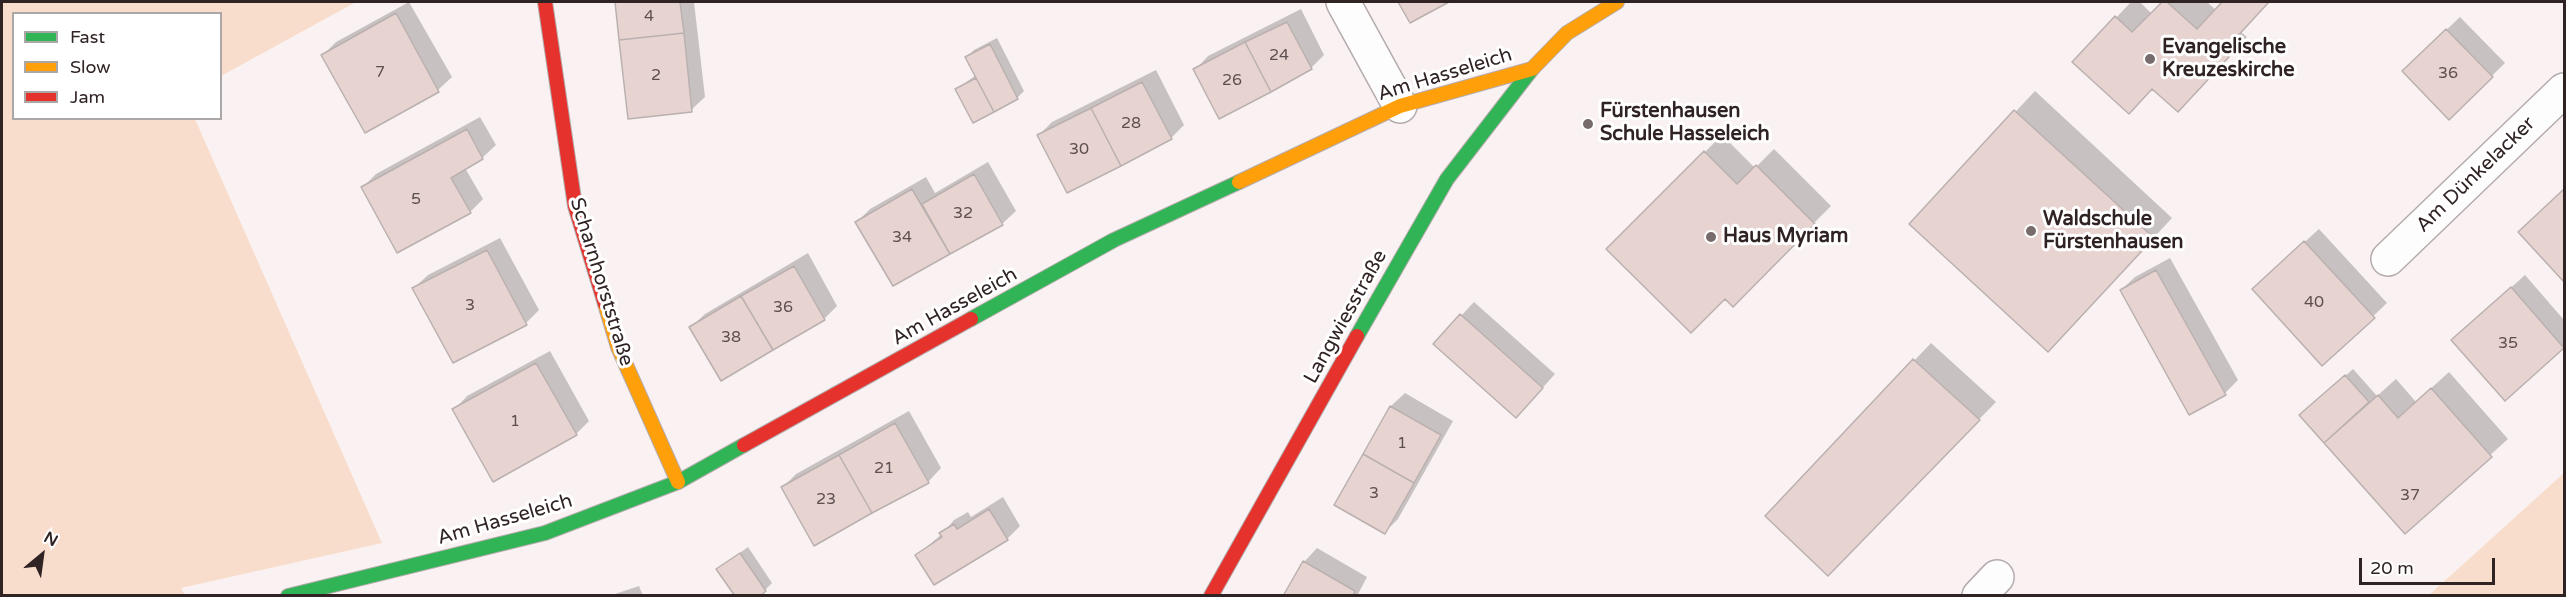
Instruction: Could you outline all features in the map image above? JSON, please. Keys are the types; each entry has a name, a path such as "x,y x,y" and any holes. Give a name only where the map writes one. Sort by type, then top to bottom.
{"street":[{"name":"Scharnhorststraße","path":"545,2 575,206 618,347 678,482"},
{"path":"1343,2 1400,106"},
{"name":"Am Hasseleich","path":"288,596 545,533 678,482 1114,240 1400,106 1533,69 1568,33 1617,2"},
{"name":"Langwiesstraße","path":"1211,596 1424,217 1448,179 1533,69"},
{"name":"Am Dünkelacker","path":"2388,259 2565,90"}],"shaded area":[{"path":"2,2 356,2 222,75 222,12 12,12 12,120 195,120 382,543 181,588 185,595 2,595"},
{"path":"2564,473 2564,595 2429,595"}],"building":[{"path":"615,2 680,2 684,33 619,40"},
{"path":"1398,2 1449,2 1410,23"},
{"name":"Evangelische Kreuzeskirche","path":"2162,2 2167,2 2197,29 2222,2 2269,2 2223,52 2229,57 2178,112 2152,89 2129,114 2072,62 2115,16 2132,32"},
{"path":"396,13 439,92 365,133 321,55"},
{"path":"1287,22 1312,69 1271,92 1245,42"},
{"path":"2446,29 2493,77 2449,120 2402,71"},
{"path":"684,33 692,112 628,119 619,40"},
{"path":"1245,42 1271,92 1219,119 1193,69"},
{"path":"990,44 1018,99 994,112 965,57"},
{"path":"976,78 994,112 973,123 955,89"},
{"path":"1142,82 1172,139 1121,166 1091,108"},
{"path":"1091,108 1121,166 1067,193 1037,135"},
{"name":"Waldschule Fürstenhausen","path":"2014,110 2154,238 2048,352 1909,224"},
{"path":"467,129 483,159 451,178 471,213 397,253 361,187"},
{"name":"Haus Myriam","path":"1704,151 1737,184 1756,165 1815,224 1733,307 1725,299 1691,333 1606,249"},
{"path":"974,174 1003,225 950,254 922,204"},
{"path":"912,189 950,254 893,286 855,222"},
{"path":"2564,189 2564,282 2518,232"},
{"path":"2304,241 2375,318 2322,366 2252,289"},
{"path":"487,250 527,325 453,363 412,288"},
{"path":"794,266 825,320 773,350 741,296"},
{"path":"2156,270 2226,395 2189,415 2120,290"},
{"path":"2511,287 2564,348 2505,401 2451,340"},
{"path":"741,296 773,350 721,381 689,327"},
{"path":"1460,314 1543,388 1516,418 1433,344"},
{"path":"1913,359 1980,420 1828,576 1765,516"},
{"path":"536,363 577,435 493,482 452,409"},
{"path":"2345,375 2369,402 2324,443 2299,415"},
{"path":"2431,388 2492,457 2405,534 2324,443 2378,395 2398,418"},
{"path":"1390,406 1441,435 1414,483 1363,454"},
{"path":"895,423 929,483 872,513 839,455"},
{"path":"1363,454 1414,483 1385,534 1334,505"},
{"path":"839,455 872,513 814,546 781,487"},
{"path":"989,509 1008,540 934,585 915,555 942,537 939,533 954,524 957,529"},
{"path":"740,553 766,591 760,596 735,596 716,569"},
{"path":"1303,561 1355,591 1353,596 1283,596"}],"traffic: fast":[{"path":"1357,336 1447,179 1532,69"},
{"path":"971,319 1114,240 1239,182"},
{"path":"288,596 545,533 678,482 744,445"}],"traffic: slow":[{"path":"1239,182 1400,106 1532,69 1567,33 1617,2"},
{"path":"605,304 618,347 678,482"}],"traffic: jam":[{"path":"545,2 575,206 605,304"},
{"path":"744,445 971,319"},
{"path":"1211,596 1357,336"}],"place":[{"name":"Evangelische Kreuzeskirche","path":"2150,59"},
{"name":"Fürstenhausen Schule Hasseleich","path":"1588,124"},
{"name":"Waldschule Fürstenhausen","path":"2031,231"},
{"name":"Haus Myriam","path":"1711,237"}]}
